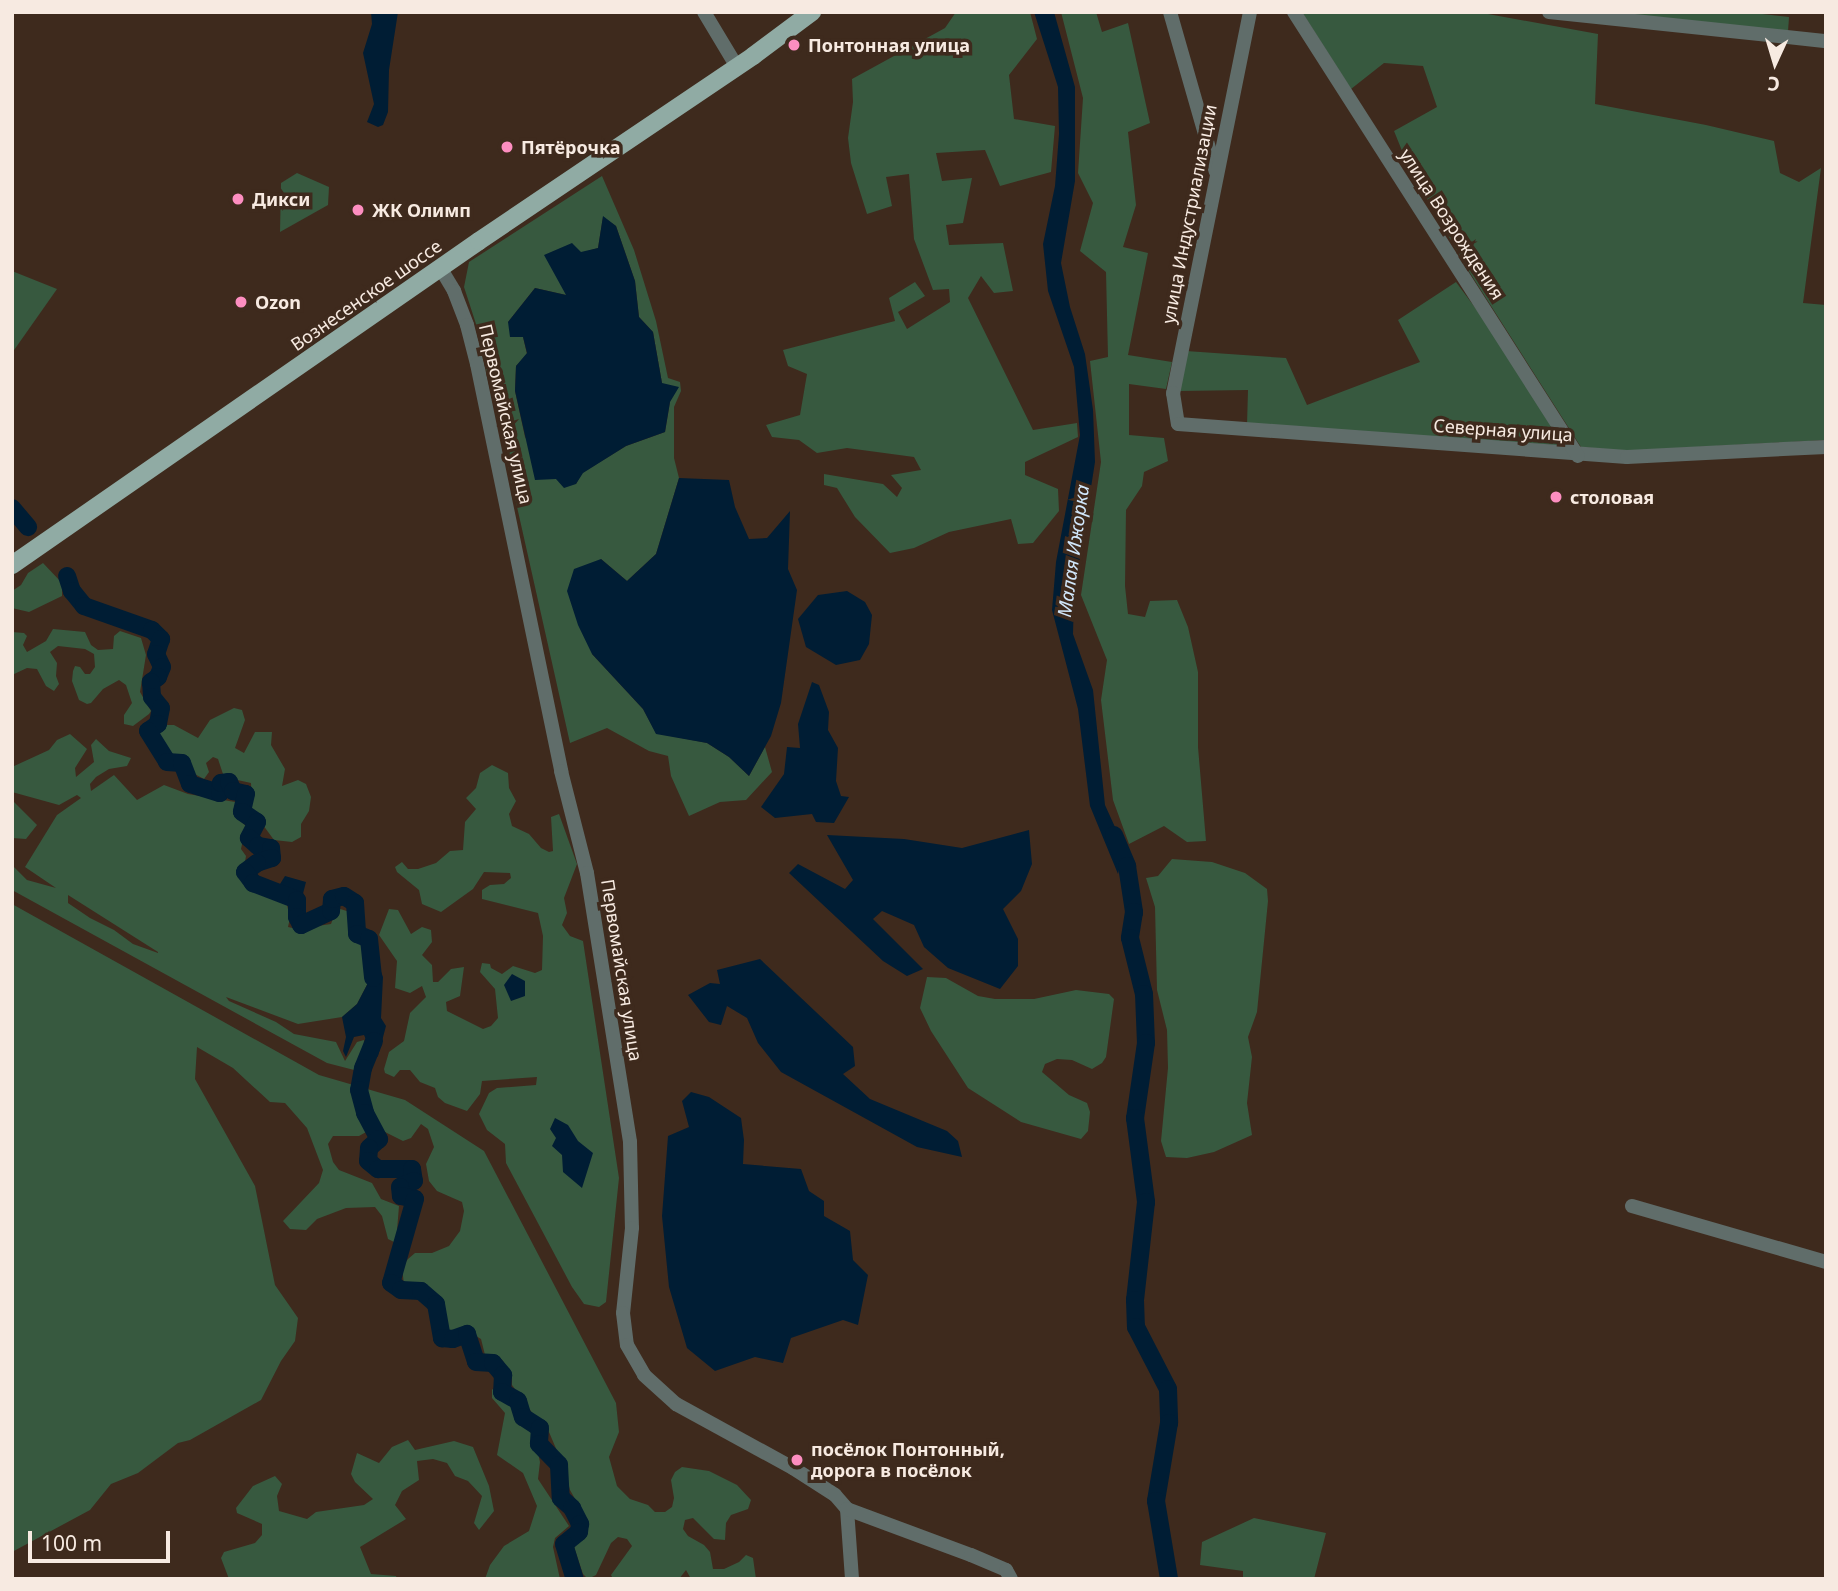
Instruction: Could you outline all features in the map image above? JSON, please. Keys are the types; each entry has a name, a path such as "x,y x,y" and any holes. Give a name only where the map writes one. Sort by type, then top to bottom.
{"main road":[{"name":"Вознесенское шоссе","path":"12,565 737,67 812,12"}],"street":[{"path":"704,12 737,67"},
{"path":"1170,12 1217,173"},
{"name":"улица Индустриализации","path":"1178,424 1173,394 1250,12"},
{"name":"улица Возрождения","path":"1294,12 1578,456"},
{"path":"1549,12 1826,41"},
{"name":"Первомайская улица","path":"441,269 454,291 467,325 477,364 561,771 587,873 630,1142 632,1228 623,1313 627,1345 644,1376 676,1404 824,1486 847,1509"},
{"name":"Северная улица","path":"1178,424 1578,456 1627,457 1826,447"},
{"path":"1632,1206 1826,1262"},
{"path":"852,1579 847,1509 1006,1570 1011,1579"}],"green space":[{"path":"956,12 1030,12 1037,39 1009,75 1014,119 1055,126 1051,172 1000,186 985,150 936,153 942,181 972,178 963,223 946,225 949,245 1003,243 1013,291 994,293 981,276 968,298 1033,430 1077,423 1078,437 1025,462 1025,475 1058,489 1059,511 1033,543 1018,544 1011,519 949,532 914,548 890,553 855,517 837,488 824,485 824,474 883,484 897,497 902,488 891,475 921,470 914,457 847,448 817,453 799,440 772,437 766,425 800,415 807,374 788,366 783,350 895,321 889,298 915,282 925,296 898,312 907,329 950,302 949,289 933,290 914,239 909,174 886,177 892,206 867,214 851,163 848,138 853,102 852,79 945,28"},
{"path":"1061,12 1096,12 1102,32 1128,23 1150,123 1128,132 1136,205 1123,247 1148,253 1128,355 1172,362 1166,389 1129,384 1129,435 1164,438 1168,461 1144,472 1142,486 1126,510 1125,586 1128,614 1145,617 1150,601 1177,600 1188,627 1198,672 1198,747 1206,841 1187,842 1164,826 1129,844 1113,800 1101,700 1107,660 1081,595 1101,462 1090,361 1108,357 1106,272 1080,251 1093,203 1078,173 1083,98"},
{"path":"1302,12 1477,12 1598,34 1595,104 1774,141 1780,173 1799,182 1821,168 1803,303 1826,305 1826,440 1625,451 1581,447 1470,273 1409,168 1394,131 1437,107 1423,66 1384,63 1351,89"},
{"path":"1609,12 1745,12 1789,17 1788,32"},
{"path":"297,173 329,187 328,205 280,232 281,183"},
{"path":"602,176 634,250 656,321 668,378 680,382 681,391 674,407 674,458 679,478 656,554 627,581 601,559 592,654 643,709 656,733 707,743 729,757 749,776 765,747 772,772 746,800 720,802 689,816 671,776 668,756 649,751 607,728 570,743 476,324 464,287 469,262","holes":["603,217 616,226 635,281 639,317 653,332 662,383 670,402 665,432 626,446 582,473 576,484 556,479 525,437 515,391 516,366 527,354 523,337 508,322 535,288 566,295 581,253 598,248"]},
{"path":"12,271 57,289 12,353"},
{"path":"1456,282 1491,329 1565,446 1247,425 1248,390 1178,391 1186,351 1286,358 1307,405 1420,362 1398,320"},
{"path":"43,563 62,583 62,596 29,612 12,608 12,591 21,585 28,573"},
{"path":"53,629 85,632 91,645 98,650 113,649 114,636 120,631 141,638 146,655 140,692 151,711 149,714 133,726 124,724 124,715 132,703 126,685 119,680 103,689 91,703 79,700 72,681 75,666 80,667 85,674 90,674 95,667 94,654 85,649 58,646 50,652 57,663 56,676 59,684 54,691 46,686 37,669 27,668 12,675 12,632 24,633 27,636 23,645 27,652 46,641"},
{"path":"234,708 242,710 245,720 235,748 244,753 255,732 272,732 271,745 285,769 282,786 298,780 306,784 311,797 309,811 301,824 301,837 292,842 274,840 252,810 251,783 224,777 218,759 213,757 206,763 209,772 204,779 191,772 188,759 166,756 164,752 157,735 165,725 174,725 198,738 210,720"},
{"path":"70,734 87,749 75,768 76,777 94,762 91,745 96,739 109,751 131,758 127,766 109,769 96,777 90,784 91,791 114,775 137,800 164,785 188,794 235,802 238,819 246,826 241,849 246,856 243,873 249,888 261,891 287,905 290,918 288,927 297,929 331,924 337,908 350,912 352,935 365,948 370,979 357,1004 342,1017 298,1024 226,997 294,1034 336,1042 345,1061 357,1042 364,1040 363,1063 358,1071 327,1063 12,890 12,865 27,880 56,888 25,867 57,815 81,798 77,795 59,805 12,792 12,767 49,750 57,740","holes":["68,895 158,952 133,944 114,930 90,918 68,903"]},
{"path":"492,765 508,773 509,788 516,801 509,814 512,826 529,834 541,848 553,851 551,817 559,814 577,864 564,898 567,913 562,925 570,936 583,941 619,1178 606,1302 599,1307 584,1304 572,1287 506,1163 505,1144 487,1130 479,1114 489,1093 497,1088 536,1085 537,1077 482,1081 480,1094 467,1111 445,1103 438,1097 435,1088 420,1082 410,1070 400,1070 394,1077 385,1073 384,1069 389,1052 404,1041 410,1013 426,997 422,986 410,993 395,988 397,961 379,935 389,909 398,910 411,934 422,927 431,930 432,942 422,955 432,965 433,982 438,982 451,969 464,967 460,996 446,1002 447,1011 483,1029 491,1026 498,1018 495,989 480,972 482,963 490,964 491,968 502,974 513,966 535,973 542,970 543,936 538,913 482,899 482,890 490,885 504,884 511,878 510,873 484,872 473,889 441,912 422,904 419,890 397,872 395,867 402,862 408,869 418,869 436,863 450,851 463,850 465,822 476,809 466,798 476,788 480,773"},
{"path":"12,800 37,825 26,839 12,838"},
{"path":"1172,859 1212,862 1245,873 1267,889 1268,901 1257,1012 1248,1037 1252,1057 1247,1103 1252,1135 1214,1152 1187,1158 1166,1157 1161,1141 1168,1068 1167,1030 1157,990 1155,907 1146,878 1158,876"},
{"path":"12,904 319,1075 405,1100 484,1151 616,1403 619,1432 609,1457 617,1486 630,1499 648,1505 655,1512 665,1512 672,1507 674,1498 671,1480 675,1472 682,1467 709,1471 737,1485 751,1500 748,1509 731,1515 726,1523 725,1540 714,1539 693,1518 685,1520 683,1529 710,1552 713,1569 724,1569 739,1562 746,1555 753,1558 756,1579 691,1579 686,1570 679,1579 613,1579 611,1575 632,1546 627,1539 618,1537 611,1543 596,1575 588,1579 583,1574 573,1544 580,1539 583,1531 583,1513 570,1490 546,1425 533,1414 512,1385 512,1376 503,1361 497,1355 485,1355 481,1339 466,1330 448,1330 443,1303 430,1290 404,1285 402,1267 408,1259 415,1253 432,1253 449,1246 460,1231 464,1211 462,1202 437,1191 429,1181 426,1164 434,1147 428,1129 421,1124 411,1138 403,1141 375,1127 359,1136 333,1136 328,1144 333,1162 339,1170 372,1183 381,1199 399,1206 396,1243 388,1239 382,1216 375,1207 346,1208 317,1219 306,1230 290,1229 283,1221 319,1183 323,1170 307,1128 285,1103 270,1102 233,1068 197,1047 195,1079 255,1186 275,1285 298,1318 295,1341 281,1361 261,1400 190,1440 178,1443 138,1473 111,1484 90,1510 12,1552"},
{"path":"927,977 946,978 978,996 995,999 1034,999 1076,990 1109,994 1114,999 1106,1057 1102,1063 1092,1069 1072,1060 1057,1059 1045,1064 1042,1072 1069,1095 1087,1103 1090,1112 1088,1131 1081,1139 1021,1122 968,1088 931,1031 920,1008"},
{"path":"492,1389 514,1406 519,1423 534,1435 540,1462 538,1479 569,1526 555,1538 553,1547 560,1579 485,1579 490,1565 504,1546 529,1531 537,1506 523,1473 497,1455 505,1413 492,1398"},
{"path":"408,1440 415,1450 454,1441 473,1447 489,1486 494,1511 479,1530 474,1523 482,1496 468,1481 455,1476 447,1463 433,1459 417,1461 419,1480 402,1491 395,1505 406,1519 360,1547 371,1574 396,1576 397,1579 229,1579 221,1558 224,1552 255,1543 262,1535 262,1524 237,1513 236,1508 253,1486 275,1476 282,1484 277,1496 279,1511 307,1519 316,1512 364,1505 373,1499 355,1482 351,1474 357,1453 379,1463 392,1447"},
{"path":"1254,1518 1326,1533 1314,1579 1243,1579 1243,1571 1200,1565 1202,1542"}],"water":[{"path":"371,12 398,12 389,70 388,112 383,125 378,127 367,122 374,104 363,53 372,24"},
{"path":"1034,12 1054,12 1075,87 1075,181 1061,263 1070,307 1085,354 1093,410 1095,462 1074,596 1073,634 1093,690 1105,805 1124,847 1118,874 1090,806 1078,709 1052,610 1056,562 1080,435 1074,367 1048,291 1043,244 1055,186 1059,134 1058,87"},
{"path":"603,216 616,226 635,281 639,317 653,332 662,383 679,387 670,402 665,432 626,446 583,473 576,484 564,488 556,479 535,480 515,391 516,366 527,353 523,337 510,337 508,322 535,288 566,295 544,255 572,243 581,252 598,248"},
{"path":"679,478 729,480 735,507 749,539 767,538 790,511 788,569 797,590 781,703 771,736 749,776 729,757 707,743 656,734 643,709 592,654 578,625 567,591 574,569 601,559 627,581 656,554"},
{"path":"847,591 865,602 872,615 869,644 860,660 836,665 806,647 798,619 818,595"},
{"path":"812,682 819,685 829,712 828,730 838,748 836,781 841,796 849,797 834,823 816,822 812,814 775,818 761,807 784,774 787,747 800,748 798,724"},
{"path":"1029,830 1032,864 1021,891 1003,909 1018,939 1018,966 1000,989 948,968 924,947 914,925 882,911 873,919 923,969 907,976 883,961 789,873 798,864 845,889 853,880 827,835 904,839 962,848"},
{"path":"285,876 306,882 297,917 294,903 282,899 289,889 280,884"},
{"path":"366,955 375,956 383,977 381,1018 386,1026 378,1056 371,1064 365,1059 368,1044 364,1035 354,1037 346,1057 343,1051 346,1037 342,1017 357,1004 370,979"},
{"path":"760,959 853,1047 855,1066 843,1074 870,1099 947,1131 958,1141 962,1157 917,1147 781,1072 758,1043 747,1018 727,1006 721,1025 709,1022 688,995 710,983 720,984 717,970"},
{"path":"512,974 525,981 525,996 511,1001 504,985"},
{"path":"691,1092 709,1097 741,1118 743,1164 801,1169 809,1191 824,1201 824,1216 850,1231 853,1260 868,1275 858,1325 843,1320 791,1338 783,1363 755,1357 715,1371 687,1348 669,1287 662,1216 668,1136 689,1127 682,1101"},
{"path":"555,1118 568,1125 578,1141 593,1153 582,1188 563,1172 562,1155 552,1146 556,1138 550,1129"}],"waterway":[{"path":"12,508 28,527"},
{"path":"67,576 72,591 84,606 152,630 161,639 156,654 162,667 158,677 151,682 152,697 161,708 158,724 148,731 167,762 182,763 190,784 220,793 221,783 229,782 233,791 246,794 242,812 257,822 249,838 258,846 271,848 272,858 257,863 245,872 253,883 297,900 297,917 301,925 331,911 332,899 344,896 355,903 357,934 369,939 373,978"},
{"name":"Малая Ижорка","path":"1114,835 1127,866 1134,912 1130,938 1144,994 1146,1043 1135,1118 1146,1202 1135,1300 1136,1327 1168,1389 1169,1423 1156,1501 1169,1579"},
{"path":"374,1041 363,1068 359,1090 365,1113 379,1139 369,1148 368,1161 378,1169 412,1169 414,1181 400,1187 401,1196 415,1199 391,1283 401,1290 421,1291 436,1304 442,1338 453,1339 467,1334 476,1362 493,1363 503,1375 502,1392 518,1401 523,1417 540,1428 539,1444 559,1465 561,1498 572,1508 580,1524 579,1532 564,1544 575,1579"}],"place":[{"name":"Понтонная улица","path":"794,45"},
{"name":"Пятёрочка","path":"507,147"},
{"name":"Дикси","path":"238,199"},
{"name":"ЖК Олимп","path":"358,210"},
{"name":"Ozon","path":"241,302"},
{"name":"столовая","path":"1556,497"},
{"name":"посёлок Понтонный, дорога в посёлок","path":"797,1460"}]}
